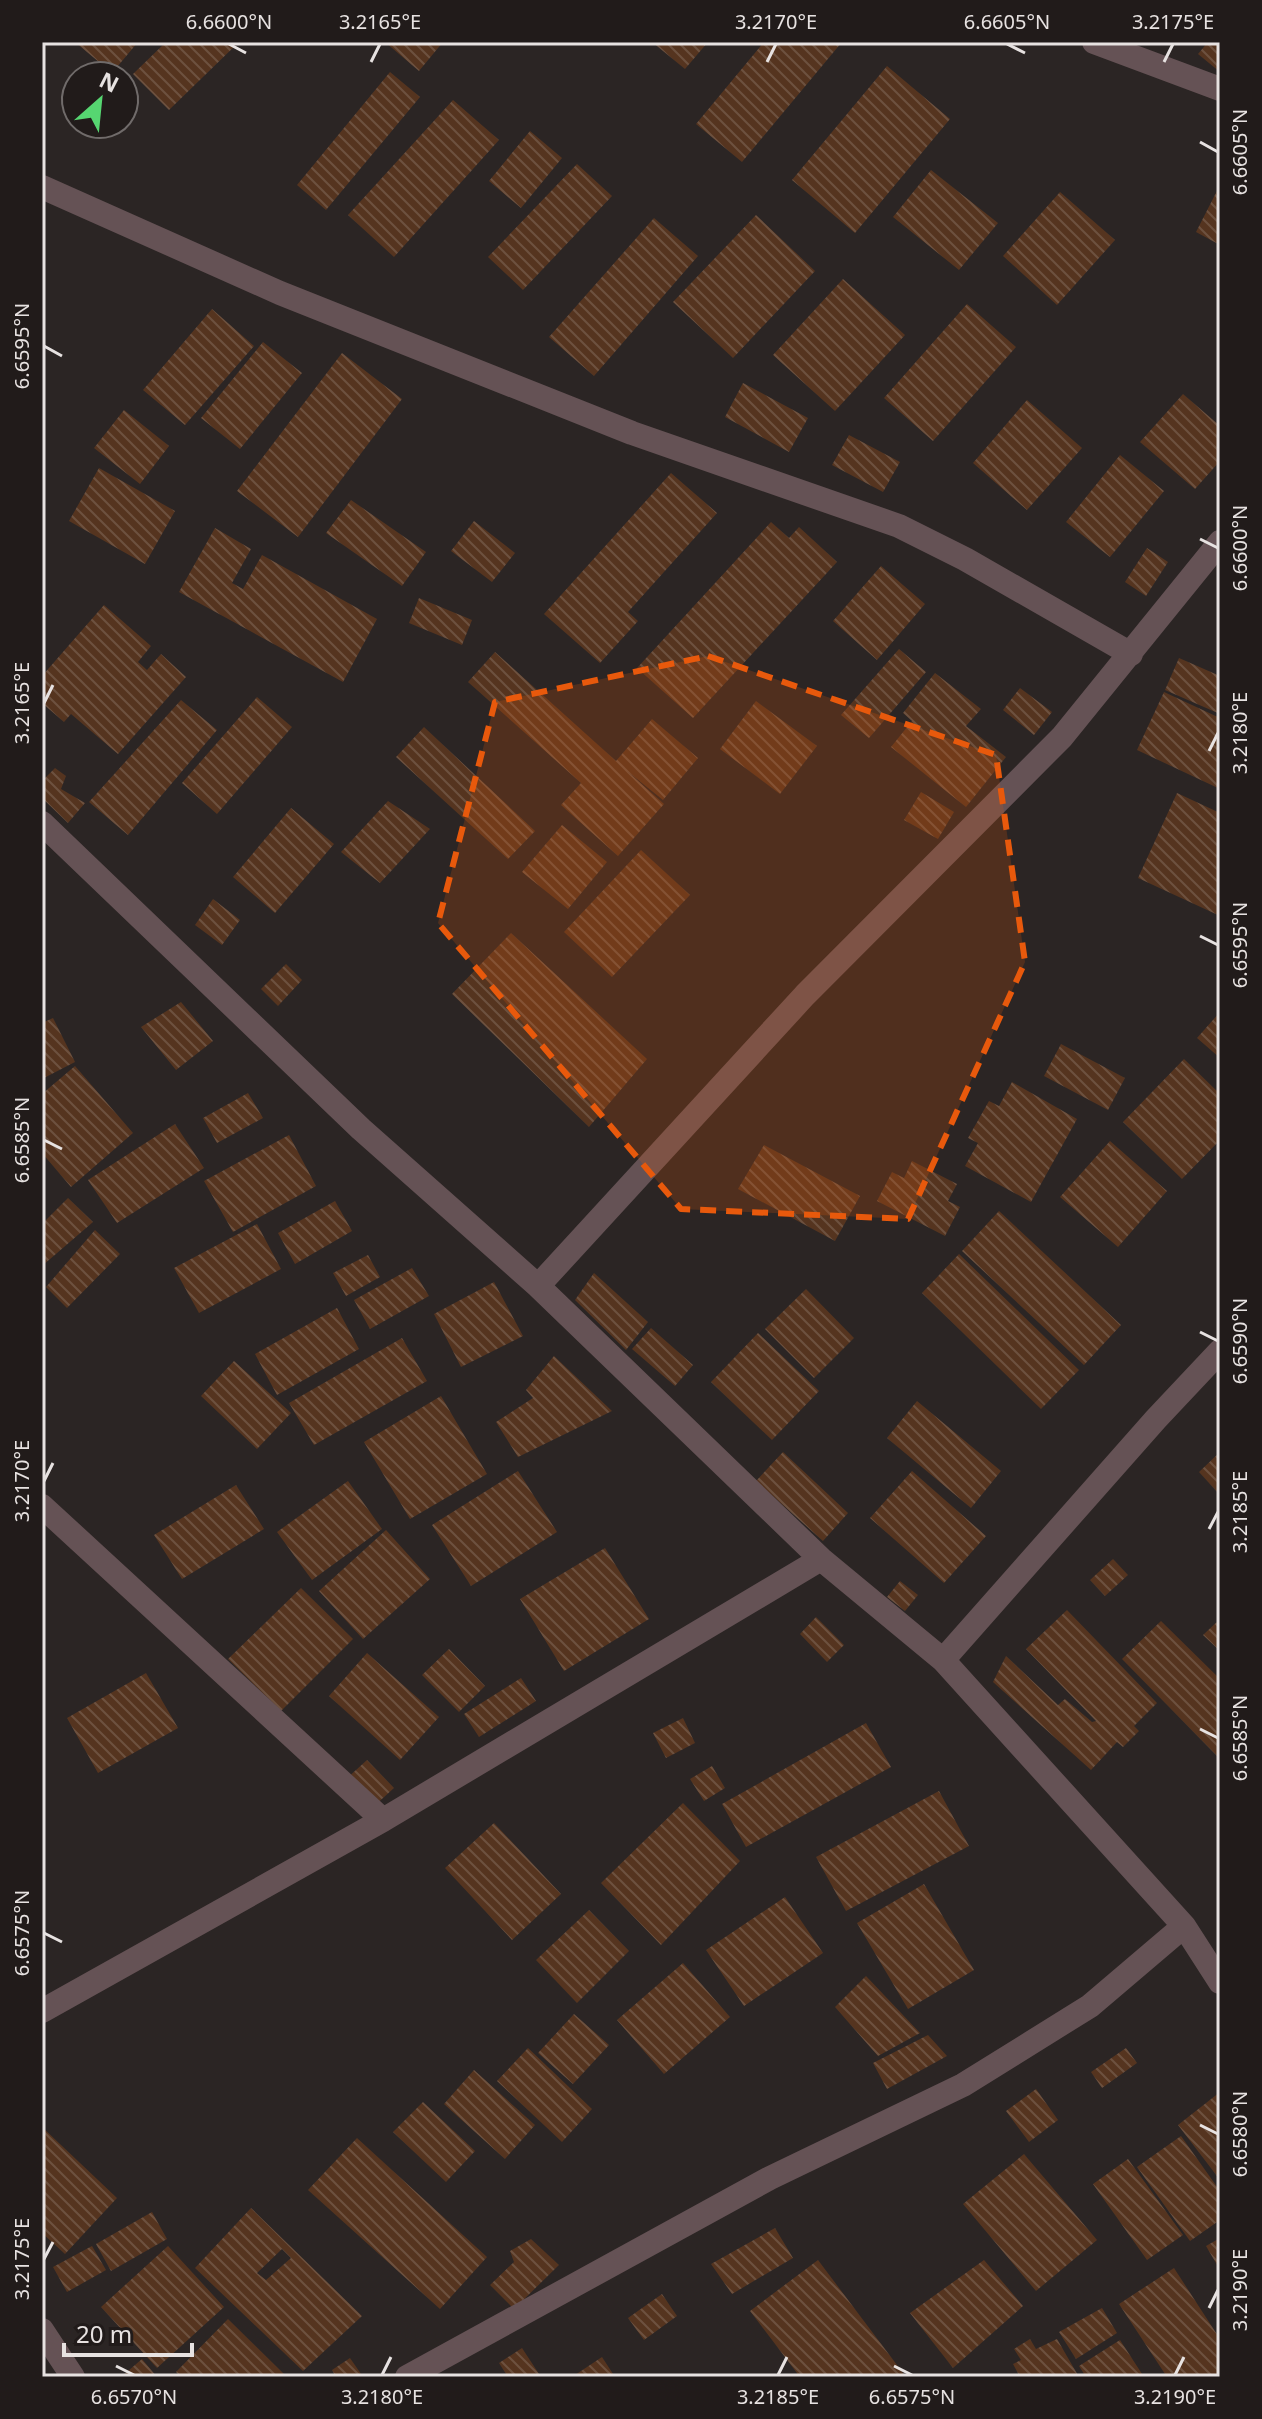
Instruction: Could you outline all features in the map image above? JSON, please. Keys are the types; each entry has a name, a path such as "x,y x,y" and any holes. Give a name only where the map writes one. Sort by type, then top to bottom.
{"street":[{"path":"1094,42 1220,89"},
{"path":"42,187 280,293 602,422 899,526 965,559 1131,654"},
{"path":"538,1286 805,995 1062,737 1220,542"},
{"path":"42,823 361,1129 538,1286 821,1559 943,1660 1184,1926 1220,1982"},
{"path":"943,1660 1220,1351"},
{"path":"42,1506 383,1820"},
{"path":"42,2011 383,1820 821,1559"},
{"path":"407,2377 770,2178 963,2085 1090,2006 1184,1926"},
{"path":"42,2330 73,2377"}],"highlighted area":[{"path":"708,656 996,755 1025,962 908,1219 681,1209 438,923 495,702"}],"building":[{"path":"75,42 138,42 123,60 96,60"},
{"path":"166,42 239,42 169,110 140,81 140,67"},
{"path":"385,42 443,42 419,71"},
{"path":"652,42 708,42 685,69"},
{"path":"764,42 842,42 742,162 696,124"},
{"path":"1208,42 1220,42 1220,72 1198,54"},
{"path":"887,66 950,119 855,233 792,180"},
{"path":"390,72 420,97 326,210 297,185"},
{"path":"453,100 499,140 394,257 348,215"},
{"path":"530,131 562,158 521,208 489,181"},
{"path":"577,164 612,196 523,290 488,257"},
{"path":"931,170 998,223 959,270 893,217"},
{"path":"1220,185 1220,245 1196,232"},
{"path":"1060,192 1115,240 1057,305 1003,256"},
{"path":"756,215 815,271 733,358 673,302"},
{"path":"654,218 698,256 594,376 549,337"},
{"path":"843,279 905,335 835,411 773,355"},
{"path":"967,304 1016,347 933,441 884,398"},
{"path":"212,309 254,346 185,425 143,390"},
{"path":"263,342 302,373 240,449 201,418"},
{"path":"342,353 402,399 298,537 237,491"},
{"path":"743,383 808,418 789,452 725,417"},
{"path":"1183,394 1220,426 1220,461 1195,489 1140,442"},
{"path":"1027,400 1082,448 1027,510 973,463"},
{"path":"124,410 169,446 140,484 94,448"},
{"path":"849,435 900,462 883,492 832,465"},
{"path":"1120,455 1164,491 1110,557 1066,522"},
{"path":"99,468 175,511 145,564 69,521"},
{"path":"671,473 717,513 628,612 638,621 600,663 544,614"},
{"path":"351,500 426,552 402,586 326,533"},
{"path":"474,521 515,553 492,582 451,551"},
{"path":"771,522 789,538 799,527 837,562 693,718 637,668"},
{"path":"215,528 251,549 232,583 243,589 262,555 377,619 343,682 179,592"},
{"path":"1147,548 1168,562 1146,596 1125,582"},
{"path":"881,566 925,604 877,660 833,621"},
{"path":"419,598 472,620 462,645 409,623"},
{"path":"104,605 151,646 138,662 147,670 161,654 186,677 118,754 71,714 64,722 42,703 42,676"},
{"path":"899,649 926,672 869,738 841,715"},
{"path":"495,652 616,761 652,719 698,758 663,800 627,771 664,804 618,856 561,805 581,783 468,682"},
{"path":"1179,658 1220,676 1220,714 1165,690"},
{"path":"935,673 981,709 966,726 1006,757 966,807 891,747 912,721 903,713"},
{"path":"1020,688 1052,712 1034,735 1003,710"},
{"path":"1164,692 1220,718 1220,789 1137,750"},
{"path":"257,697 292,727 217,814 182,783"},
{"path":"181,700 217,730 128,835 89,802"},
{"path":"756,701 817,746 780,794 720,749"},
{"path":"424,727 535,831 508,859 396,757"},
{"path":"55,768 66,776 61,789 85,803 68,823 42,798 42,781"},
{"path":"921,792 954,812 938,839 904,820"},
{"path":"1177,793 1220,813 1220,916 1138,878"},
{"path":"388,801 430,829 380,883 341,852"},
{"path":"291,808 334,844 275,913 233,877"},
{"path":"562,825 607,862 568,909 522,872"},
{"path":"641,850 690,895 612,977 564,932"},
{"path":"213,899 240,920 222,945 195,925"},
{"path":"511,933 647,1059 589,1127 452,994"},
{"path":"286,964 302,980 278,1006 261,989"},
{"path":"181,1002 213,1041 176,1070 141,1027"},
{"path":"1220,1012 1220,1058 1197,1038"},
{"path":"53,1018 75,1062 42,1079 42,1023"},
{"path":"1061,1044 1125,1078 1108,1110 1044,1076"},
{"path":"1184,1059 1220,1094 1220,1140 1182,1179 1123,1122"},
{"path":"75,1066 133,1133 71,1187 42,1153 42,1094"},
{"path":"1012,1082 1077,1119 1031,1202 965,1166 978,1143 968,1138 989,1101 999,1106"},
{"path":"248,1093 263,1118 217,1143 203,1118"},
{"path":"175,1124 204,1168 117,1223 88,1180"},
{"path":"289,1135 316,1186 233,1232 204,1181"},
{"path":"1110,1141 1167,1191 1118,1247 1060,1197"},
{"path":"764,1145 860,1196 835,1241 738,1189"},
{"path":"912,1161 957,1184 948,1201 960,1207 945,1236 877,1201 892,1172 904,1178"},
{"path":"68,1198 93,1222 42,1266 42,1224"},
{"path":"335,1201 352,1231 295,1264 278,1233"},
{"path":"999,1211 1121,1325 1084,1365 962,1251"},
{"path":"257,1224 281,1269 199,1313 174,1268"},
{"path":"95,1230 120,1254 67,1308 46,1287"},
{"path":"959,1254 1079,1370 1041,1409 922,1293"},
{"path":"368,1255 380,1277 346,1296 333,1273"},
{"path":"412,1268 429,1296 370,1329 354,1300"},
{"path":"594,1273 648,1322 626,1350 575,1300"},
{"path":"494,1282 523,1336 461,1367 434,1314"},
{"path":"806,1289 854,1338 814,1378 765,1329"},
{"path":"337,1308 359,1349 277,1395 255,1354"},
{"path":"651,1328 693,1365 675,1386 632,1349"},
{"path":"758,1333 819,1391 772,1440 711,1382"},
{"path":"402,1338 427,1381 314,1445 289,1403"},
{"path":"554,1356 612,1411 518,1457 496,1422 533,1398 526,1390"},
{"path":"234,1361 291,1413 257,1449 201,1396"},
{"path":"441,1396 487,1474 410,1519 364,1442"},
{"path":"917,1401 1001,1471 971,1508 887,1438"},
{"path":"783,1452 848,1513 823,1541 756,1481"},
{"path":"1220,1452 1220,1495 1199,1472"},
{"path":"518,1471 557,1532 471,1586 432,1525"},
{"path":"912,1471 986,1536 944,1583 870,1518"},
{"path":"348,1481 382,1529 312,1580 277,1532"},
{"path":"236,1485 264,1529 182,1579 154,1535"},
{"path":"386,1530 430,1579 363,1639 319,1591"},
{"path":"605,1548 649,1619 564,1671 520,1599"},
{"path":"1113,1559 1128,1575 1105,1596 1090,1580"},
{"path":"900,1581 918,1595 905,1611 887,1597"},
{"path":"301,1588 353,1639 281,1711 228,1659"},
{"path":"1067,1610 1157,1703 1134,1726 1139,1731 1123,1747 1117,1742 1091,1770 993,1682 1006,1656 1058,1705 1065,1699 1092,1722 1096,1721 1026,1649"},
{"path":"816,1617 844,1645 827,1662 800,1634"},
{"path":"1220,1619 1220,1651 1203,1635"},
{"path":"1161,1621 1220,1679 1220,1759 1122,1659"},
{"path":"449,1649 485,1686 459,1712 422,1675"},
{"path":"367,1653 439,1717 400,1760 329,1696"},
{"path":"146,1673 178,1728 98,1773 67,1718"},
{"path":"521,1678 536,1701 479,1737 464,1714"},
{"path":"683,1718 695,1743 666,1758 653,1733"},
{"path":"866,1723 891,1767 746,1847 722,1804"},
{"path":"367,1760 394,1788 372,1808 345,1780"},
{"path":"712,1766 725,1788 704,1801 690,1779"},
{"path":"939,1791 969,1846 846,1911 816,1857"},
{"path":"683,1803 740,1861 661,1945 601,1883"},
{"path":"494,1823 561,1894 512,1940 445,1868"},
{"path":"924,1884 974,1970 908,2009 857,1923"},
{"path":"785,1897 823,1953 744,2006 706,1950"},
{"path":"589,1910 629,1951 577,2003 536,1960"},
{"path":"683,1963 730,2017 664,2074 617,2020"},
{"path":"866,1976 920,2033 878,2056 835,2007"},
{"path":"574,2014 609,2045 573,2084 538,2053"},
{"path":"928,2035 947,2056 887,2089 873,2063"},
{"path":"528,2048 592,2109 562,2142 497,2081"},
{"path":"1126,2048 1137,2063 1102,2088 1091,2072"},
{"path":"474,2070 535,2125 505,2159 444,2104"},
{"path":"1036,2089 1058,2120 1029,2142 1006,2111"},
{"path":"1220,2092 1220,2180 1178,2125"},
{"path":"423,2102 475,2151 446,2182 393,2132"},
{"path":"42,2127 117,2198 65,2254 42,2233"},
{"path":"1181,2136 1220,2191 1220,2220 1190,2241 1137,2167"},
{"path":"357,2138 487,2257 440,2309 308,2190"},
{"path":"1024,2154 1097,2240 1036,2291 963,2204"},
{"path":"1128,2159 1183,2235 1147,2260 1093,2184"},
{"path":"251,2208 362,2316 303,2371 195,2268","holes":["282,2249 291,2258 266,2280 257,2273"]},
{"path":"152,2212 167,2239 111,2271 96,2244"},
{"path":"775,2228 793,2258 732,2294 711,2264"},
{"path":"1220,2238 1220,2270 1206,2246"},
{"path":"531,2239 559,2265 514,2309 490,2285 514,2262 510,2251"},
{"path":"92,2246 106,2270 67,2292 53,2267"},
{"path":"168,2246 224,2307 157,2368 101,2307"},
{"path":"818,2260 906,2377 800,2377 750,2311"},
{"path":"984,2260 1023,2306 953,2368 910,2313"},
{"path":"1174,2268 1220,2339 1220,2377 1167,2377 1119,2304"},
{"path":"662,2294 677,2316 644,2340 628,2318"},
{"path":"1102,2308 1117,2333 1076,2359 1059,2332"},
{"path":"228,2319 284,2374 281,2377 181,2377 176,2372"},
{"path":"1030,2339 1036,2349 1057,2339 1079,2377 1020,2377 1013,2364 1021,2360 1014,2349"},
{"path":"1120,2340 1144,2377 1086,2377 1079,2366"},
{"path":"522,2348 541,2377 508,2377 499,2363"},
{"path":"602,2357 615,2377 572,2377"},
{"path":"350,2358 361,2374 336,2377 332,2370"},
{"path":"142,2359 157,2377 121,2377"}]}
